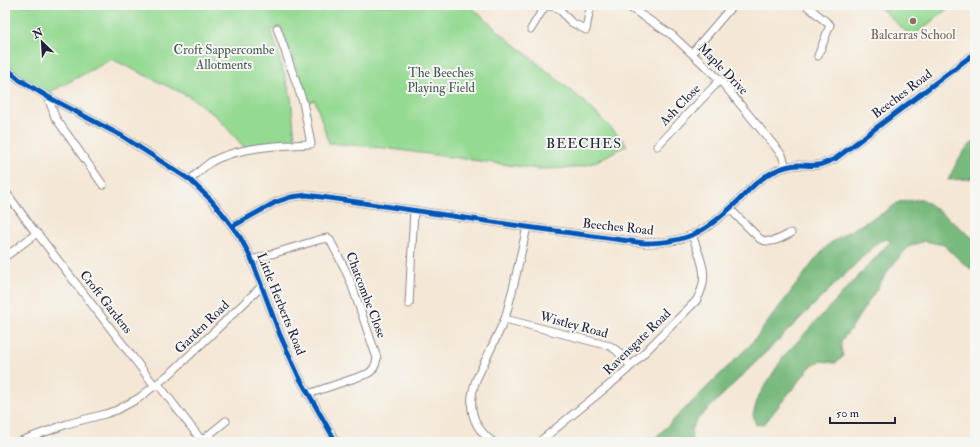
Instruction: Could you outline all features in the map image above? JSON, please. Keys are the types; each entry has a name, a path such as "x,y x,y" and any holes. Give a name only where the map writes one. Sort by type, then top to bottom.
{"street":[{"path":"531,29 545,6 558,8 572,23 586,30 592,5"},
{"name":"Maple Drive","path":"626,5 672,36 720,80 782,155 786,167"},
{"path":"692,53 733,5"},
{"path":"806,5 830,25 818,56"},
{"path":"190,180 211,162 232,153 272,146 311,144 303,102 277,28"},
{"name":"Beeches Road","path":"233,226 283,199 299,196 314,196 644,243 669,241 692,235 710,225 730,209 759,181 772,172 786,167 819,164 835,158 975,53"},
{"name":"Little Herberts Road","path":"5,67 20,80 48,97 122,136 190,180 211,200 233,226 252,260 280,335 299,377 336,442"},
{"name":"Ash Close","path":"657,146 720,80"},
{"path":"48,97 55,117 103,185"},
{"path":"5,186 38,230 37,233"},
{"path":"5,191 37,233"},
{"path":"730,209 763,241 774,241 791,233"},
{"path":"409,304 414,210"},
{"path":"493,442 482,433 473,415 471,402 473,388 504,318 514,284 527,227"},
{"path":"5,257 37,233"},
{"name":"Croft Gardens","path":"37,233 156,385"},
{"name":"Ravensgate Road","path":"539,442 619,377 691,306 700,295 704,283 704,269 692,235"},
{"name":"Chatcombe Close","path":"252,260 328,238 339,256 351,283 377,358 375,366 373,370 367,374 308,394"},
{"name":"Garden Road","path":"18,442 57,427 117,410 139,398 172,372 262,286"},
{"name":"Wistley Road","path":"504,318 610,346 616,350 631,366"},
{"path":"156,385 201,441 226,421"}],"green space":[{"name":"The Beeches Playing Field","path":"5,5 469,5 586,103 627,145 593,163 574,168 538,169 384,148 329,143 315,100 309,102 281,27 271,30 291,97 295,141 246,149 217,117 192,98 112,59 52,91 48,97 5,67"},
{"name":"Balcarras School","path":"877,5 952,5 912,37"},
{"path":"975,141 975,177 968,179 948,180 962,153"},
{"path":"922,199 975,240 975,272 944,245 924,241 908,247 890,268 852,327 841,341 843,357 835,363 821,361 810,367 765,423 756,425 753,415 758,397 784,356 890,242 888,239 879,241 696,421 691,430 692,442 651,442 751,344 829,244 883,213 899,202"}],"cycle path":[{"path":"233,226 276,202 291,197 307,195 644,243 674,240 697,233 708,227 768,174 789,166 818,165 835,159 975,53"},
{"path":"5,67 20,80 48,97 122,136 190,180 211,200 240,237 252,260 280,335 299,377 336,442"}],"place":[{"name":"Balcarras School","path":"913,21"}],"district":[{"name":"BEECHES","path":"584,143"}],"park label":[{"name":"Croft Sappercombe Allotments","path":"224,58"}]}
